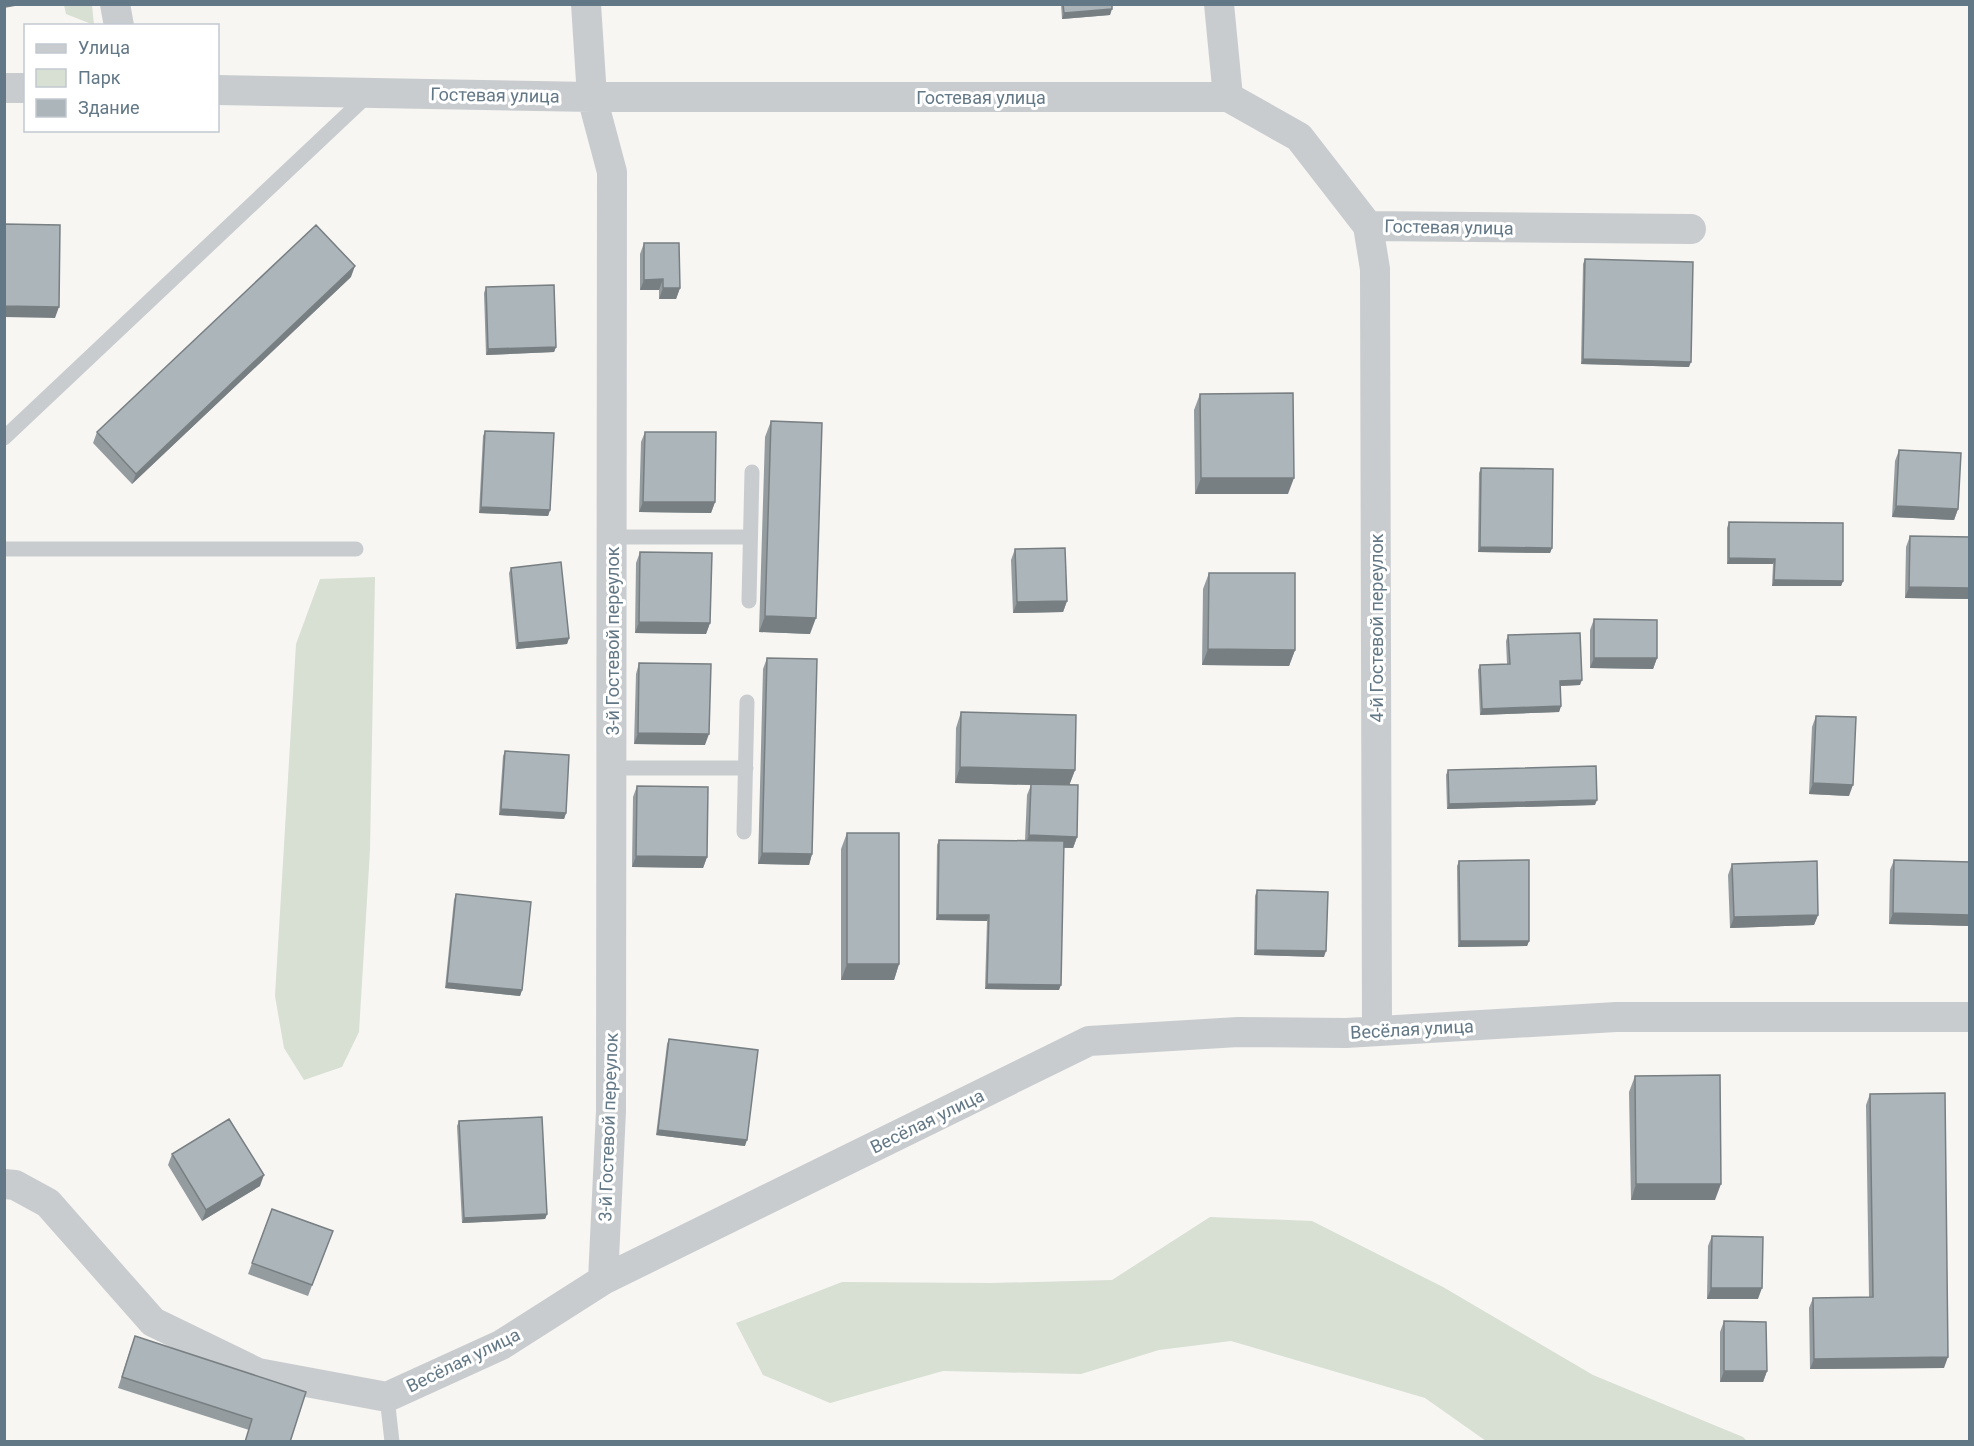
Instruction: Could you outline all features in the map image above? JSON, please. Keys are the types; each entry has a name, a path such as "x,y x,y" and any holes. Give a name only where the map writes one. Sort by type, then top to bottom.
{"street":[{"path":"115,4 119,24"},
{"name":"3-й Гостевой переулок","path":"586,4 592,97 612,172 611,1111 603,1280"},
{"path":"1219,4 1228,97"},
{"path":"4,88 24,88"},
{"name":"Гостевая улица","path":"219,90 592,97 1228,97 1299,137 1368,226 1691,229"},
{"name":"4-й Гостевой переулок","path":"1368,226 1375,269 1377,1031"},
{"name":"Весёлая улица","path":"4,1184 15,1185 48,1203 153,1323 258,1373 387,1397 501,1345 603,1280 1089,1041 1238,1032 1377,1031 1616,1017 1970,1017"}],"lane":[{"path":"4,438 370,93"},
{"path":"749,602 752,472"},
{"path":"612,537 750,537"},
{"path":"4,549 356,549"},
{"path":"744,832 747,702"},
{"path":"611,768 746,768"},
{"path":"387,1397 392,1442"}],"green space":[{"path":"64,5 92,5 94,24 91,24 66,14"},
{"path":"375,577 370,850 359,1032 342,1067 304,1080 284,1048 275,996 296,644 320,579"},
{"path":"1210,1217 1312,1221 1443,1287 1593,1375 1743,1437 1747,1441 1486,1441 1425,1398 1231,1341 1159,1350 1081,1374 943,1371 830,1403 763,1375 736,1323 842,1282 991,1283 1112,1280"}],"building":[{"path":"1063,4 1112,4 1112,9 1064,13"},
{"path":"4,224 60,225 59,307 4,306"},
{"path":"316,225 355,266 136,474 97,432"},
{"path":"644,243 679,243 680,288 663,288 663,279 644,280"},
{"path":"1585,259 1693,262 1691,362 1583,359"},
{"path":"554,285 556,347 488,349 486,287"},
{"path":"1293,393 1294,478 1201,478 1200,394"},
{"path":"771,421 822,423 816,618 765,616"},
{"path":"485,431 554,433 550,510 481,507"},
{"path":"645,432 716,432 715,502 643,502"},
{"path":"1899,450 1961,453 1958,509 1896,506"},
{"path":"1481,468 1553,469 1552,548 1480,547"},
{"path":"1729,522 1843,523 1843,581 1774,580 1775,559 1729,558"},
{"path":"1910,536 1970,537 1970,588 1909,587"},
{"path":"1065,548 1067,601 1017,602 1015,549"},
{"path":"640,552 712,553 710,623 639,622"},
{"path":"561,562 569,638 518,643 511,568"},
{"path":"1209,573 1295,573 1295,650 1208,649"},
{"path":"1594,619 1657,620 1657,658 1594,658"},
{"path":"1580,633 1582,680 1560,681 1561,706 1482,709 1480,665 1510,664 1508,635"},
{"path":"767,658 817,659 812,854 762,853"},
{"path":"639,663 711,664 709,734 638,733"},
{"path":"961,712 1076,715 1075,770 960,767"},
{"path":"1816,716 1856,717 1853,785 1813,783"},
{"path":"505,751 569,755 566,813 501,809"},
{"path":"1596,766 1597,800 1449,804 1448,770"},
{"path":"1031,784 1078,785 1077,837 1029,835"},
{"path":"637,786 708,787 707,857 636,856"},
{"path":"847,833 899,833 899,964 847,964"},
{"path":"939,840 1064,841 1061,985 987,984 989,915 938,915"},
{"path":"1529,860 1529,941 1460,941 1459,861"},
{"path":"1894,860 1970,862 1970,915 1893,913"},
{"path":"1817,861 1818,915 1734,917 1732,864"},
{"path":"1257,890 1328,892 1326,951 1256,950"},
{"path":"456,894 531,902 522,990 447,983"},
{"path":"669,1039 758,1050 747,1140 658,1130"},
{"path":"1720,1075 1721,1184 1636,1184 1635,1076"},
{"path":"1945,1093 1948,1357 1814,1359 1813,1298 1873,1297 1870,1094"},
{"path":"542,1117 547,1214 464,1218 459,1121"},
{"path":"229,1119 264,1175 206,1210 172,1154"},
{"path":"272,1209 333,1231 312,1285 252,1263"},
{"path":"1712,1236 1763,1237 1762,1288 1711,1288"},
{"path":"1724,1321 1766,1322 1767,1371 1724,1371"},
{"path":"135,1336 306,1392 290,1442 245,1442 252,1419 122,1377"}]}
